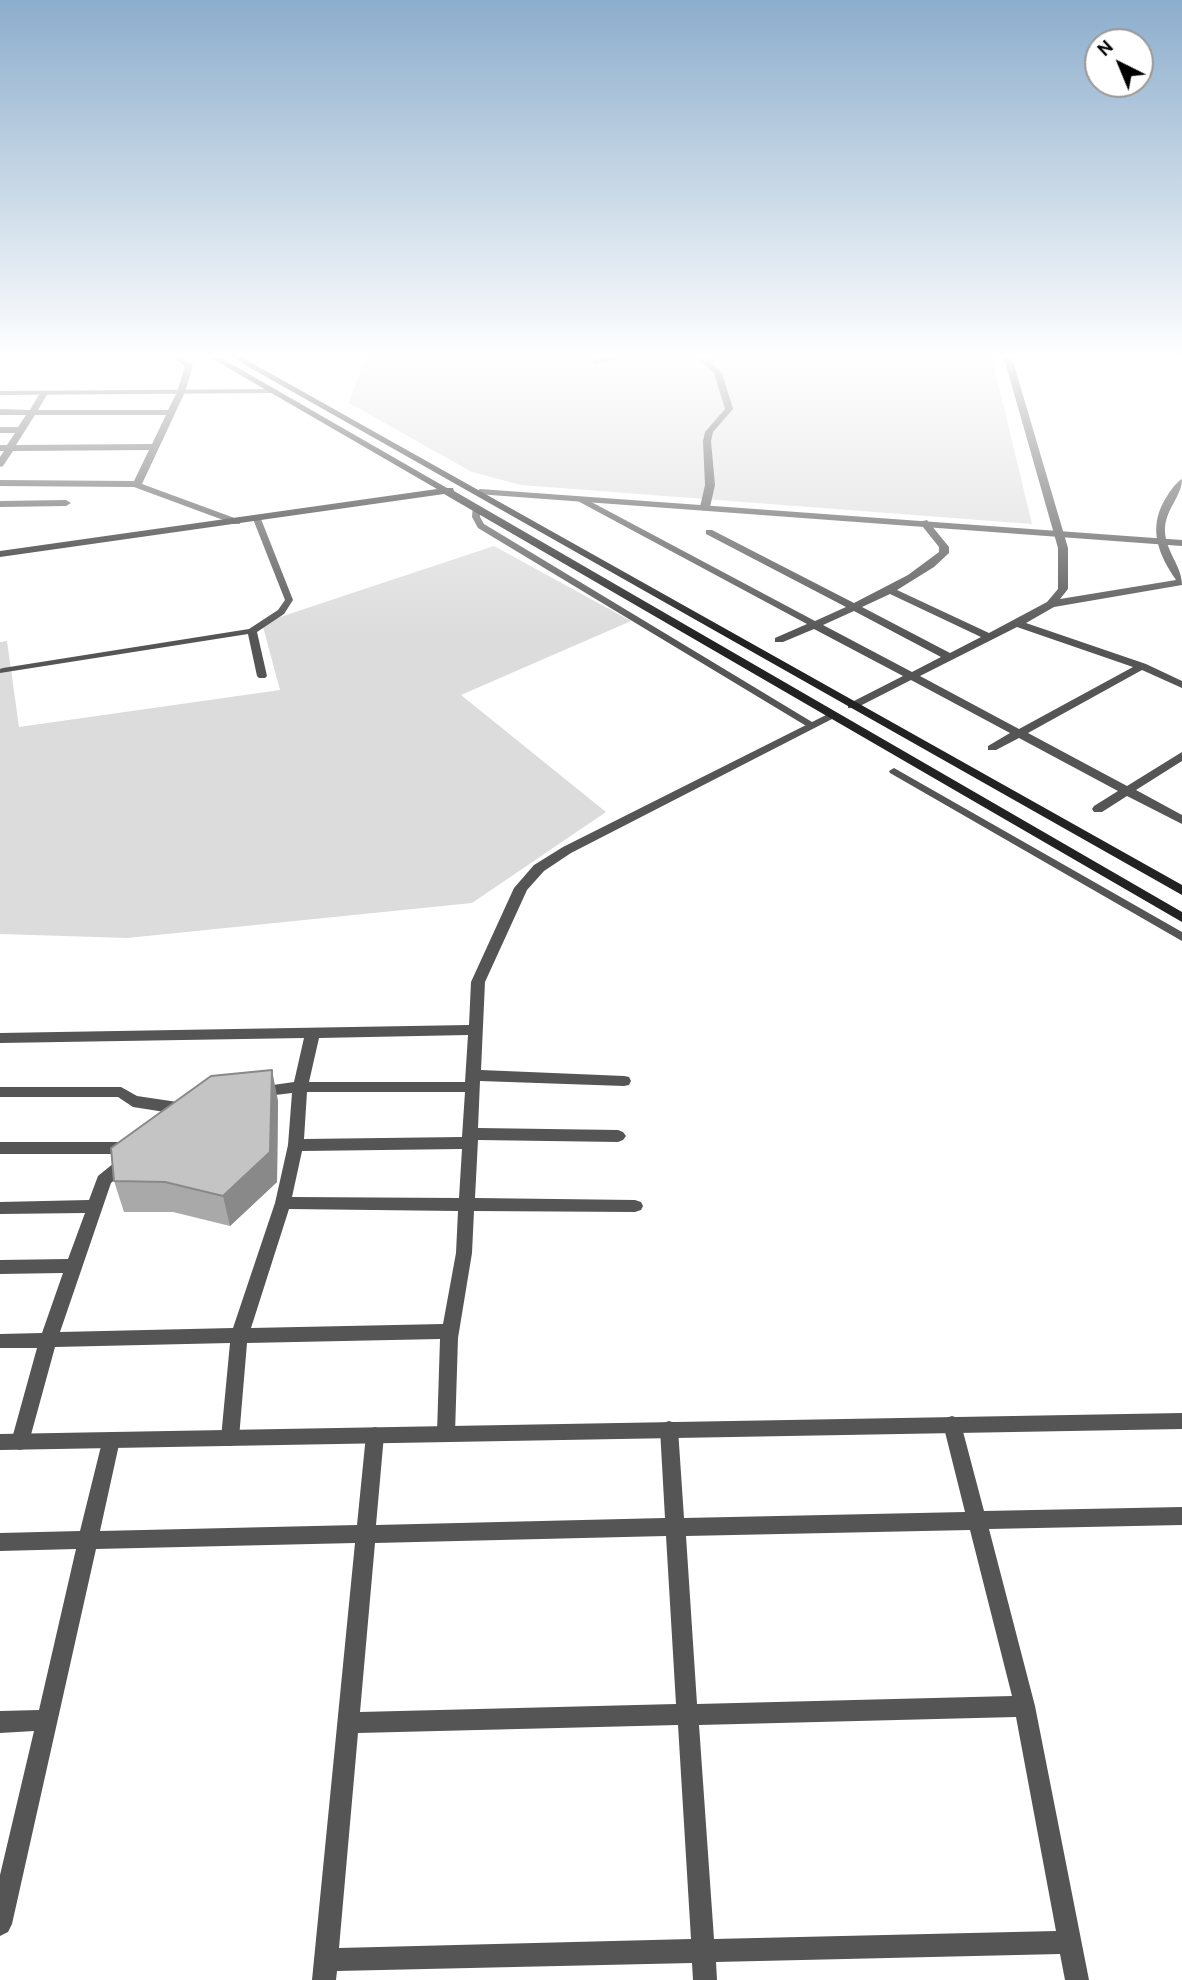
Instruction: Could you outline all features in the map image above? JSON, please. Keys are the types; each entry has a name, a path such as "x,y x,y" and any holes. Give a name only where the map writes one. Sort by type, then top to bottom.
{"main road":[{"path":"378,450 830,716 1182,918"},
{"path":"405,450 1182,891"},
{"path":"0,554 449,490 480,492"},
{"path":"984,802 1002,790"}],"street":[{"path":"137,484 152,450"},
{"path":"705,507 710,485 708,450"},
{"path":"1035,450 1063,548 1063,589 1051,604"},
{"path":"852,706 1051,604 1182,581 1168,561 1160,541 1159,519 1167,499 1182,482"},
{"path":"0,483 137,484 237,522"},
{"path":"480,492 1182,542"},
{"path":"579,499 1182,820"},
{"path":"0,504 66,503"},
{"path":"779,640 888,589 935,563 944,553 944,547 924,522"},
{"path":"709,532 950,657"},
{"path":"888,589 989,637"},
{"path":"1016,623 1142,666 1182,685"},
{"path":"992,748 1142,666"},
{"path":"446,1433 450,1331 464,1253 478,982 521,888 539,868 567,850 830,716"},
{"path":"1098,809 1182,756"},
{"path":"0,1038 312,1035 476,1030"},
{"path":"230,1438 240,1337 283,1203 296,1145 300,1087 312,1035"},
{"path":"248,1093 300,1087 474,1081 624,1081"},
{"path":"0,1092 121,1092 133,1101 194,1105 168,1125"},
{"path":"296,1145 618,1136"},
{"path":"0,1148 141,1149 104,1180 48,1340 20,1442"},
{"path":"283,1203 635,1206"},
{"path":"0,1208 95,1206"},
{"path":"0,1267 74,1266"},
{"path":"0,1341 450,1331"},
{"path":"0,1442 1182,1421"},
{"path":"952,1424 1025,1706 1077,1980"},
{"path":"669,1429 705,1980"},
{"path":"374,1435 325,1970 703,1951 1070,1942"},
{"path":"0,1924 111,1440"},
{"path":"0,1542 1182,1516"},
{"path":"348,1723 1025,1706"},
{"path":"0,1722 47,1720"}],"lane":[{"path":"476,506 475,517 492,533 812,725"},
{"path":"3,671 252,631 281,612 289,600 257,519"},
{"path":"252,631 262,676"},
{"path":"894,771 1182,937"},
{"path":"946,799 962,790"}],"shaded area":[{"path":"433,450 1014,450 1032,524 521,485 472,472"},
{"path":"494,546 631,621 461,695 606,812 472,903 127,938 0,934 0,642 7,641 19,727 280,690 262,623"}],"building":[{"path":"272,1070 270,1152 223,1196 165,1182 114,1181 111,1148 211,1076"}]}
